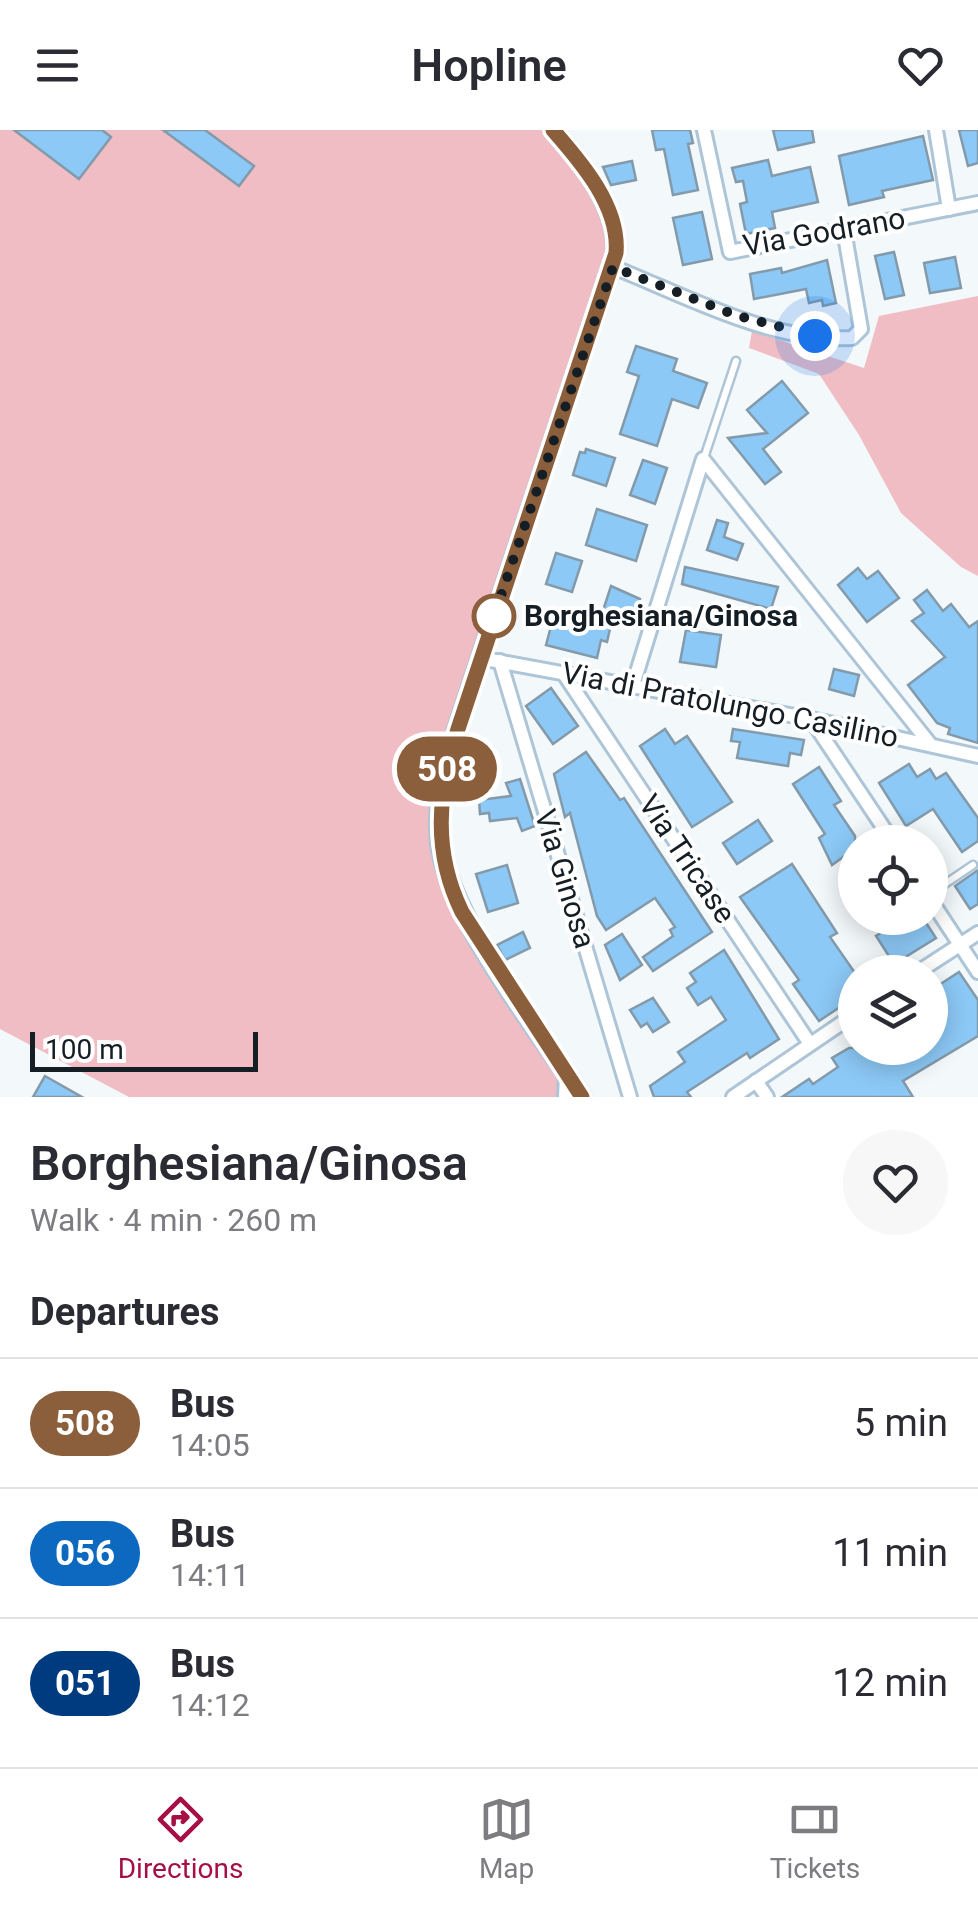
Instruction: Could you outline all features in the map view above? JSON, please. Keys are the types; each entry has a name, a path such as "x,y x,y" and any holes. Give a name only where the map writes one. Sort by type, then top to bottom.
{"street":[{"path":"553,130 584,170 610,214 616,240 613,267 480,658 445,777 439,823 442,854 468,922 582,1097"},
{"name":"Via Godrano","path":"704,130 730,252 978,203"},
{"path":"936,130 949,209"},
{"path":"613,267 735,315 794,333 852,338 861,329 861,314 844,230"},
{"path":"633,685 704,459"},
{"path":"704,459 930,744"},
{"name":"Via di Pratolungo Casilino","path":"480,658 811,718 978,756"},
{"name":"Via Ginosa","path":"500,662 630,1097"},
{"name":"Via Tricase","path":"564,674 810,1044"},
{"path":"811,718 881,825"},
{"path":"948,925 978,972"},
{"path":"944,955 978,932"},
{"path":"733,1097 838,1025"},
{"path":"565,1097 566,1072"},
{"path":"756,1081 766,1097"}],"lane":[{"path":"704,459 736,361"},
{"path":"948,884 973,865"}],"shaded area":[{"path":"0,130 553,130 616,233 445,777 449,879 582,1097 129,1097 0,1029"},
{"path":"978,296 978,576 961,567 901,513 859,435 819,374 749,348 752,331 864,368 879,316"}],"building":[{"path":"14,130 102,130 111,137 79,179"},
{"path":"163,130 205,130 254,166 239,186"},
{"path":"652,130 690,130 693,143 688,144 698,190 673,195 664,149 656,150"},
{"path":"773,130 812,130 814,142 778,150"},
{"path":"959,130 978,130 978,163 968,166"},
{"path":"923,136 933,180 882,191 884,197 849,205 839,156"},
{"path":"768,160 772,176 810,167 818,202 772,212 775,228 746,234 740,204 747,202 743,181 736,182 732,168"},
{"path":"632,161 636,180 611,185 603,167"},
{"path":"702,212 712,259 683,265 673,218"},
{"path":"894,252 904,295 885,299 875,256"},
{"path":"955,257 961,288 930,293 924,263"},
{"path":"827,260 836,303 809,303 806,289 754,299 750,274 781,268 782,273"},
{"path":"636,346 677,359 673,371 707,383 698,408 672,399 657,446 620,434 639,376 627,372"},
{"path":"782,381 808,413 763,449 781,472 765,484 728,438 767,433 747,410"},
{"path":"586,449 615,458 606,486 573,475 580,452 585,453"},
{"path":"643,460 667,468 655,504 630,495"},
{"path":"597,509 647,525 636,561 586,545"},
{"path":"717,520 728,523 724,537 743,544 737,560 707,550"},
{"path":"556,553 582,561 572,592 546,584"},
{"path":"685,567 778,587 771,609 682,584"},
{"path":"858,568 867,579 878,571 899,598 867,622 838,585"},
{"path":"611,586 640,599 632,622 613,616 607,642 601,640 597,658 546,645 554,615 598,626"},
{"path":"927,590 943,611 951,604 969,627 978,621 978,743 948,734 950,728 937,723 908,685 945,657 912,621 924,613 914,600"},
{"path":"686,630 721,635 716,667 680,662"},
{"path":"834,669 859,675 854,696 829,689"},
{"path":"551,688 578,726 553,744 526,706"},
{"path":"665,729 675,744 687,736 732,802 692,827 640,746"},
{"path":"733,729 804,740 801,755 790,753 788,766 737,758 740,742 731,741"},
{"path":"586,752 620,800 624,798 712,932 653,971 643,957 673,936 670,930 675,927 655,898 606,930 597,916 570,813 565,817 554,774"},
{"path":"909,764 917,777 930,769 936,779 946,773 978,818 978,841 962,852 948,825 944,825 933,809 905,825 879,783"},
{"path":"819,767 841,801 834,805 848,825 838,825 838,861 832,865 819,838 825,834 793,784"},
{"path":"520,779 535,826 522,831 517,818 490,821 489,813 480,814 479,800 511,796 506,783"},
{"path":"758,820 772,841 737,864 723,843"},
{"path":"792,864 837,933 830,937 842,955 838,955 838,1008 819,1021 793,984 799,980 740,897"},
{"path":"507,865 518,903 488,912 476,874"},
{"path":"978,870 978,904 970,909 955,886"},
{"path":"523,932 530,948 505,960 497,945"},
{"path":"622,934 642,965 620,980 605,945"},
{"path":"876,936 936,938 909,955 888,955"},
{"path":"724,950 779,1039 750,1058 747,1053 687,1092 691,1097 654,1097 650,1086 685,1062 678,1052 726,1020 711,997 698,1005 687,988 696,982 690,973"},
{"path":"959,972 978,1000 978,1036 948,1054 948,979"},
{"path":"653,998 669,1022 653,1032 647,1023 641,1027 630,1010"},
{"path":"838,1054 838,1065 930,1065 903,1081 913,1097 782,1097 809,1079 813,1084 838,1067 832,1058"},
{"path":"45,1076 82,1097 33,1097"}],"bus line":[{"name":"508","path":"553,130 605,204 614,226 616,253 458,729 441,798 439,830 448,880 462,912 582,1097"}],"place":[{"name":"Borghesiana/Ginosa","path":"494,616"}],"route":[{"path":"494,616 492,622 613,267 735,315 815,336"}]}
